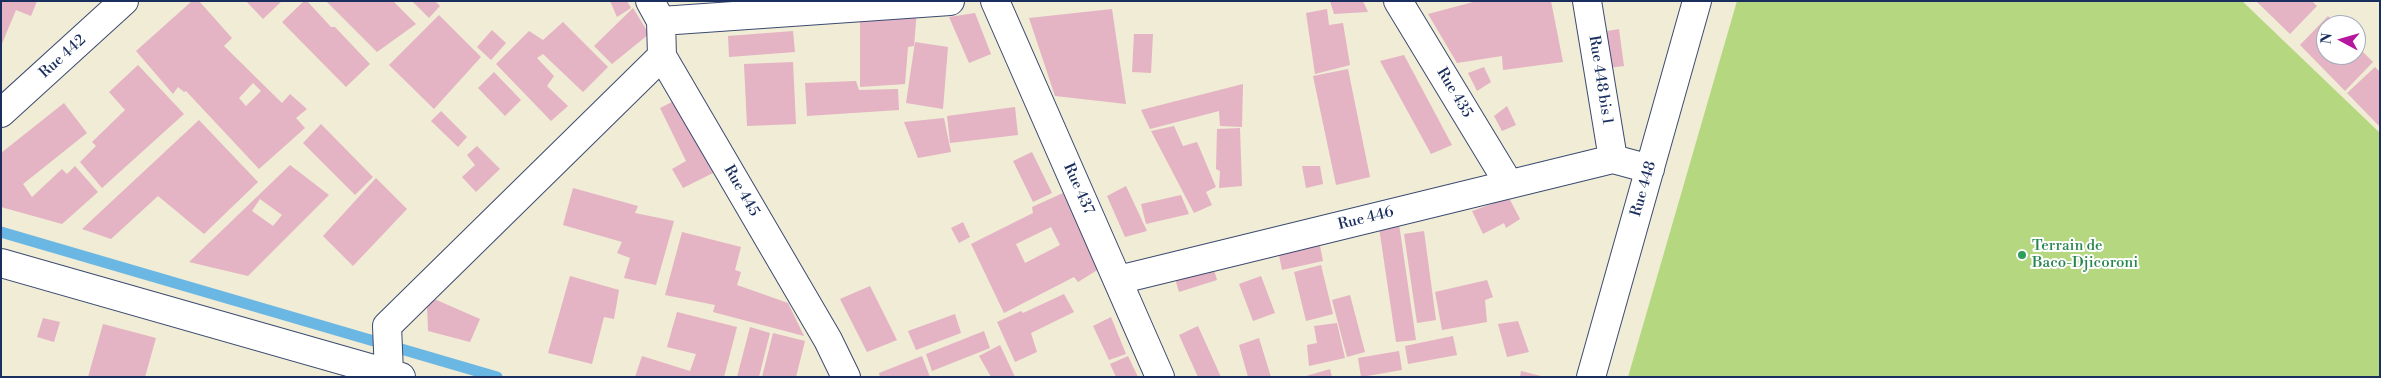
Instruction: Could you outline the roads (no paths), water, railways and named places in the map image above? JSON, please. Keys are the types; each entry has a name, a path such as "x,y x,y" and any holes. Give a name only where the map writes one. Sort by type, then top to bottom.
{"street":[{"name":"Rue 442","path":"1,112 124,1"},
{"path":"655,11 950,1"},
{"name":"Rue 437","path":"995,1 1160,377"},
{"name":"Rue 435","path":"1398,1 1509,184"},
{"name":"Rue 448 bis 1","path":"1587,1 1613,159"},
{"name":"Rue 448","path":"1591,377 1697,1"},
{"name":"Rue 445","path":"655,11 662,56 828,340 846,377"},
{"path":"1,263 395,375 387,326 662,56"},
{"path":"1613,159 1650,169"},
{"name":"Rue 446","path":"1118,280 1613,159"}],"waterway":[{"path":"1,232 497,377"}],"place":[{"name":"Terrain de Baco-Djicoroni","path":"2022,255"}]}
